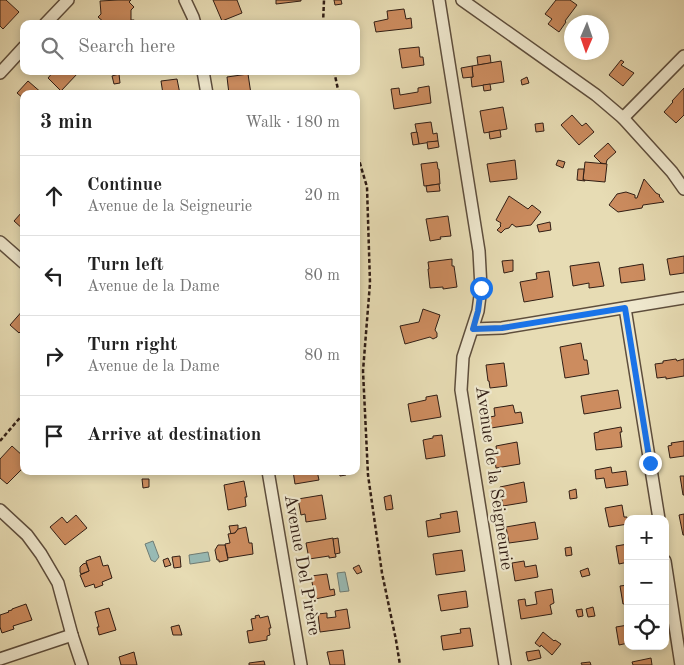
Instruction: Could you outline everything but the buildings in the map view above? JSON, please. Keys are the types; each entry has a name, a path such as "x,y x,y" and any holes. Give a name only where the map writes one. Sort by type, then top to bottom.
{"street":[{"path":"49,20 68,0"},
{"path":"185,0 193,20"},
{"name":"Avenue de la Seigneurie","path":"439,0 479,251 481,288 478,311 463,357 462,390 505,665"},
{"path":"462,0 596,95 623,118 684,188"},
{"path":"0,73 20,51"},
{"path":"623,118 684,56"},
{"path":"204,75 206,90"},
{"path":"0,242 20,260"},
{"path":"473,329 502,328 684,298"},
{"path":"625,308 658,515"},
{"name":"Avenue Del Pirère","path":"269,475 301,665"},
{"path":"0,510 26,535 41,554 58,583 82,665"},
{"path":"669,587 681,665"},
{"path":"0,659 72,635"}],"path":[{"path":"323,20 324,0"},
{"path":"335,75 338,90"},
{"path":"360,163 367,187 370,283 363,371 368,475 382,572 400,665"},
{"path":"0,441 20,418"}],"water":[{"path":"153,541 159,557 155,562 151,560 145,544"},
{"path":"208,552 210,561 190,564 189,555"},
{"path":"345,572 349,591 340,592 337,573"}],"route":[{"path":"481,288 473,329 502,328 625,308 650,463"}]}
